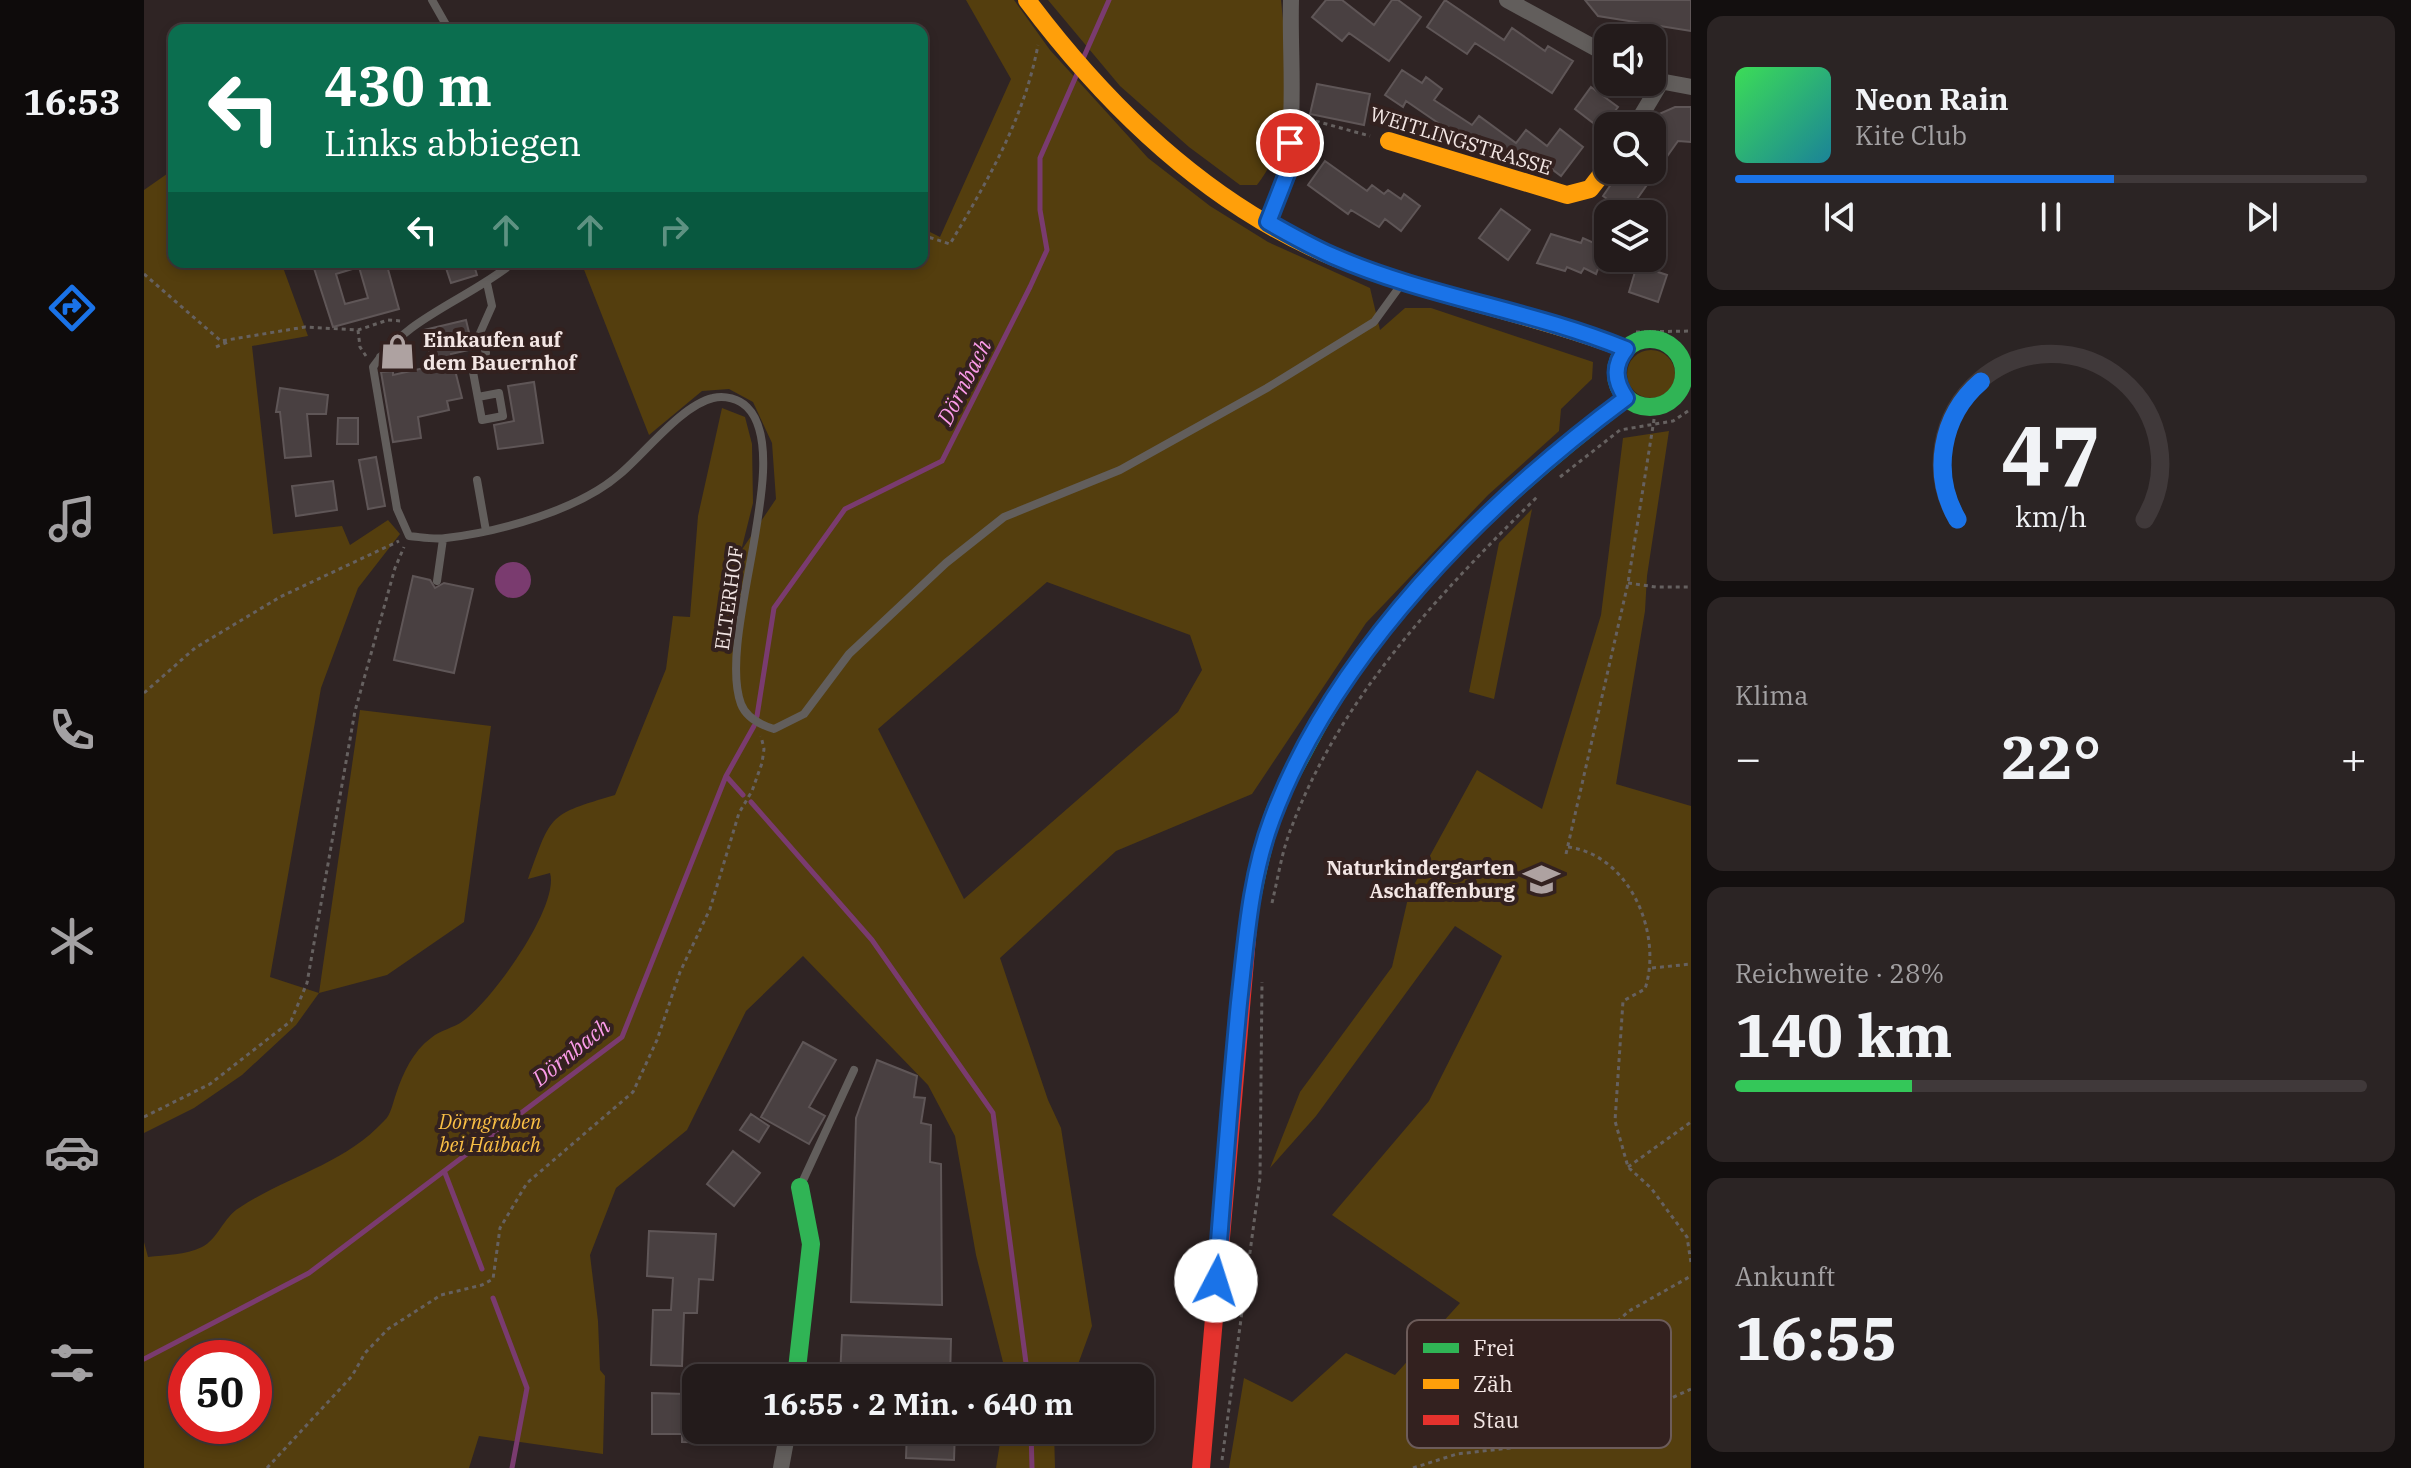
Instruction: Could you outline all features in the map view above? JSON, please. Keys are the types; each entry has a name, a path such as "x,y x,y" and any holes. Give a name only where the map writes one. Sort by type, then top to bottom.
{"main road":[{"path":"1027,0 1059,45 1109,101 1196,174 1268,222 1334,257 1403,281 1596,337 1622,355"},
{"name":"WEITLINGSTRASSE","path":"1389,141 1567,195 1590,189 1594,184"},
{"path":"1648,339 1683,348 1687,381 1655,416 1623,394 1617,381 1622,355 1648,339"},
{"path":"1201,1468 1246,935 1254,884 1271,820 1305,745 1362,653 1428,577 1496,507 1623,394"},
{"path":"798,1364 811,1244 800,1187"}],"street":[{"path":"1268,222 1288,171 1292,115 1291,0"},
{"path":"1507,0 1594,47"},
{"path":"1666,83 1691,87"},
{"path":"781,1468 785,1444"}],"lane":[{"path":"432,0 446,24"},
{"path":"409,536 397,509 373,367 387,346 416,322 487,283 506,268"},
{"path":"758,723 774,729 804,714 849,654 946,563 1004,517 1120,470 1267,388 1374,322 1403,281"},
{"path":"478,397 473,372 486,353 480,333 492,306 487,283"},
{"path":"380,357 405,360"},
{"name":"ELTERHOF","path":"409,536 443,539 486,531 584,499 618,475 677,421 703,402 715,397 728,397 740,402 749,409 757,423 763,491 751,549 735,672 742,707 758,723"},
{"path":"477,480 486,531"},
{"path":"437,581 443,539"},
{"path":"800,1187 854,1070"}],"path":[{"path":"928,239 950,244 991,175 1016,124 1033,72 1043,22"},
{"name":"WEITLINGSTRASSE","path":"1292,115 1389,141"},
{"path":"144,274 221,341 305,327 358,330 388,320 416,322"},
{"path":"358,330 360,347 373,367"},
{"path":"216,347 237,338"},
{"path":"1558,478 1620,430 1655,416 1673,421 1691,409"},
{"path":"1566,854 1628,583 1655,416"},
{"path":"1269,914 1291,827 1336,735 1411,630 1482,551 1546,487"},
{"path":"144,693 195,648 268,604 409,536"},
{"path":"144,1117 210,1084 291,1021 307,983 355,711 395,568 409,536"},
{"path":"1628,583 1691,587"},
{"path":"267,1468 352,1376 365,1353 388,1329 441,1295 482,1285 493,1279 500,1228 527,1183 633,1092 657,1040 680,972 710,909 739,813 757,777 764,749 758,723"},
{"path":"1568,847 1587,849 1620,873 1639,902 1652,968 1645,989 1623,1001 1615,1121 1628,1167 1651,1188 1687,1237 1691,1263"},
{"path":"1652,968 1691,964"},
{"path":"1221,1468 1260,1178 1262,972"},
{"path":"1628,1167 1691,1122"},
{"path":"1619,1320 1629,1311 1691,1276"},
{"path":"1671,1398 1691,1389"},
{"path":"1413,1468 1457,1454 1496,1448"}],"green space":[{"name":"Dörngraben bei Haibach","path":"966,0 1014,0 1050,50 1148,158 1210,206 1268,242 1370,288 1380,330 1405,308 1431,308 1593,362 1592,379 1561,409 1559,431 1488,495 1366,623 1252,794 1116,851 1000,958 1048,1100 1061,1128 1092,1326 1078,1364 1003,1364 976,1255 955,1136 928,1085 803,956 746,1011 687,1130 616,1188 590,1255 600,1370 605,1376 603,1454 479,1436 469,1468 144,1468 144,1242 148,1257 196,1250 207,1244 239,1208 351,1149 368,1136 388,1115 405,1070 419,1049 435,1035 475,1011 521,952 545,907 550,888 550,873 528,879 548,829 564,813 615,795 666,669 673,616 690,617 698,516 722,408 745,417 752,444 753,503 741,551 776,499 772,443 753,402 729,389 702,391 649,435 583,268 928,268 928,231 940,237 1011,79","holes":["1047,582 1190,635 1202,670 1178,712 964,899 878,729"]},
{"path":"1048,0 1281,0 1287,72 1284,120 1270,165 1257,185 1240,185 1189,147 1120,86"},
{"path":"168,173 168,268 283,268 308,336 252,346 273,534 342,526 350,545 388,520 400,534 358,588 321,688 270,977 319,993 296,1025 242,1075 194,1108 144,1133 144,190"},
{"path":"1651,350 1668,357 1675,374 1668,391 1651,398 1634,391 1627,374 1634,357"},
{"path":"1669,431 1647,576 1645,611 1616,784 1691,806 1691,1468 1229,1468 1244,1378 1292,1402 1346,1353 1395,1375 1407,1362 1407,1448 1671,1448 1671,1320 1445,1320 1460,1303 1332,1215 1429,1101 1502,956 1455,926 1316,1116 1270,1168 1300,1092 1392,967 1409,894 1477,770 1542,809 1601,615 1623,438"},
{"path":"1532,509 1494,699 1469,692 1499,543"},
{"path":"360,710 491,726 464,922 387,975 319,993"},
{"path":"1000,1444 1054,1444 1055,1468 996,1468"}],"shaded area":[{"path":"513,562 526,567 531,580 526,593 513,598 500,593 495,580 500,567"}],"building":[{"path":"1326,0 1342,0 1374,25 1392,0 1398,0 1421,17 1389,61 1349,33 1342,41 1312,17"},
{"path":"1445,0 1504,40 1512,28 1545,51 1548,46 1573,61 1552,93 1475,43 1467,54 1427,27"},
{"path":"1585,0 1691,0 1691,31 1666,27 1666,24 1598,16"},
{"path":"1402,70 1422,83 1426,77 1442,89 1434,100 1472,125 1479,116 1516,143 1526,130 1547,146 1560,129 1583,147 1561,176 1533,155 1524,167 1514,164 1494,149 1488,156 1473,152 1457,140 1453,146 1448,144 1434,135 1441,125 1406,101 1403,107 1385,95"},
{"path":"1317,84 1370,94 1364,125 1310,114"},
{"path":"1591,87 1594,96 1603,96 1618,107 1614,112 1594,112 1594,124 1575,109"},
{"path":"1675,107 1691,107 1691,142 1678,141 1666,158 1666,112 1664,112"},
{"path":"1325,161 1367,191 1372,185 1384,194 1388,190 1401,199 1404,194 1420,206 1401,231 1385,219 1379,227 1351,210 1348,214 1308,185"},
{"path":"1611,184 1648,184 1636,200 1609,200 1603,196"},
{"path":"1501,209 1530,230 1508,260 1479,238"},
{"path":"1551,234 1581,243 1583,238 1594,243 1594,272 1597,272 1596,274 1584,268 1581,273 1567,267 1565,271 1537,263"},
{"path":"314,268 356,268 336,274 345,304 368,298 359,268 388,268 399,309 333,327"},
{"path":"446,268 475,268 477,275 451,283"},
{"path":"1635,272 1667,275 1658,302 1629,292"},
{"path":"466,320 473,349 451,354 462,398 447,401 449,410 418,417 421,438 393,442 381,372 393,371 393,375 433,366 424,330"},
{"path":"534,382 543,443 498,449 494,425 514,421 508,386"},
{"path":"280,388 328,395 326,414 307,414 311,456 285,458 280,412 276,412"},
{"path":"338,418 358,418 358,444 337,444"},
{"path":"376,457 385,506 368,509 359,460"},
{"path":"333,481 337,510 296,516 292,486"},
{"path":"413,576 430,580 435,588 444,583 473,589 454,673 394,660"},
{"path":"803,1042 836,1060 809,1107 825,1116 809,1144 761,1117"},
{"path":"877,1060 917,1076 914,1097 925,1098 921,1123 931,1125 930,1162 941,1164 942,1305 851,1302 856,1118"},
{"path":"751,1114 769,1126 759,1142 740,1130"},
{"path":"733,1151 760,1173 734,1206 707,1184"},
{"path":"649,1231 716,1234 713,1280 699,1279 697,1313 684,1313 682,1366 651,1365 653,1310 671,1310 673,1278 647,1276"},
{"path":"842,1335 951,1339 950,1364 841,1364"},
{"path":"652,1393 682,1394 682,1434 652,1434"},
{"path":"906,1444 955,1444 954,1460 906,1458"}],"waterway":[{"name":"Dörnbach","path":"1082,61 1109,0"},
{"name":"Dörnbach","path":"757,716 774,608 845,509 942,461 1030,287 1047,250 1040,210 1040,158 1077,74"},
{"name":"Dörnbach","path":"144,1359 309,1273 622,1037 726,776 754,726"},
{"path":"726,776 743,795"},
{"path":"751,802 872,940 993,1113 1026,1364"},
{"path":"445,1173 482,1269"},
{"path":"493,1298 527,1388 512,1468"},
{"path":"1031,1444 1032,1468"}],"traffic: fast":[{"path":"1643,339 1657,339 1669,344 1679,354 1684,373 1679,392 1669,402 1657,407 1643,407 1631,402 1621,392 1616,380 1616,366 1621,354 1631,344 1643,339"},
{"path":"1249,915 1262,852 1280,798 1335,697 1369,647 1446,556 1489,514 1626,398"},
{"path":"798,1364 811,1244 800,1187"}],"traffic: slow":[{"path":"1027,0 1058,40 1127,115 1164,150 1246,211 1336,258 1626,349"},
{"path":"1389,141 1567,195 1590,189 1594,184"}],"traffic: jam":[{"path":"1201,1468 1249,915"}],"place":[{"name":"Einkaufen auf dem Bauernhof","path":"397,352"},
{"name":"Naturkindergarten Aschaffenburg","path":"1541,880"}],"route":[{"path":"1216,1281 1233,1063 1254,884 1271,820 1305,745 1362,653 1428,577 1496,507 1626,398 1620,390 1616,371 1626,349 1591,335 1403,281 1334,257 1268,222 1288,171 1290,143"}]}
